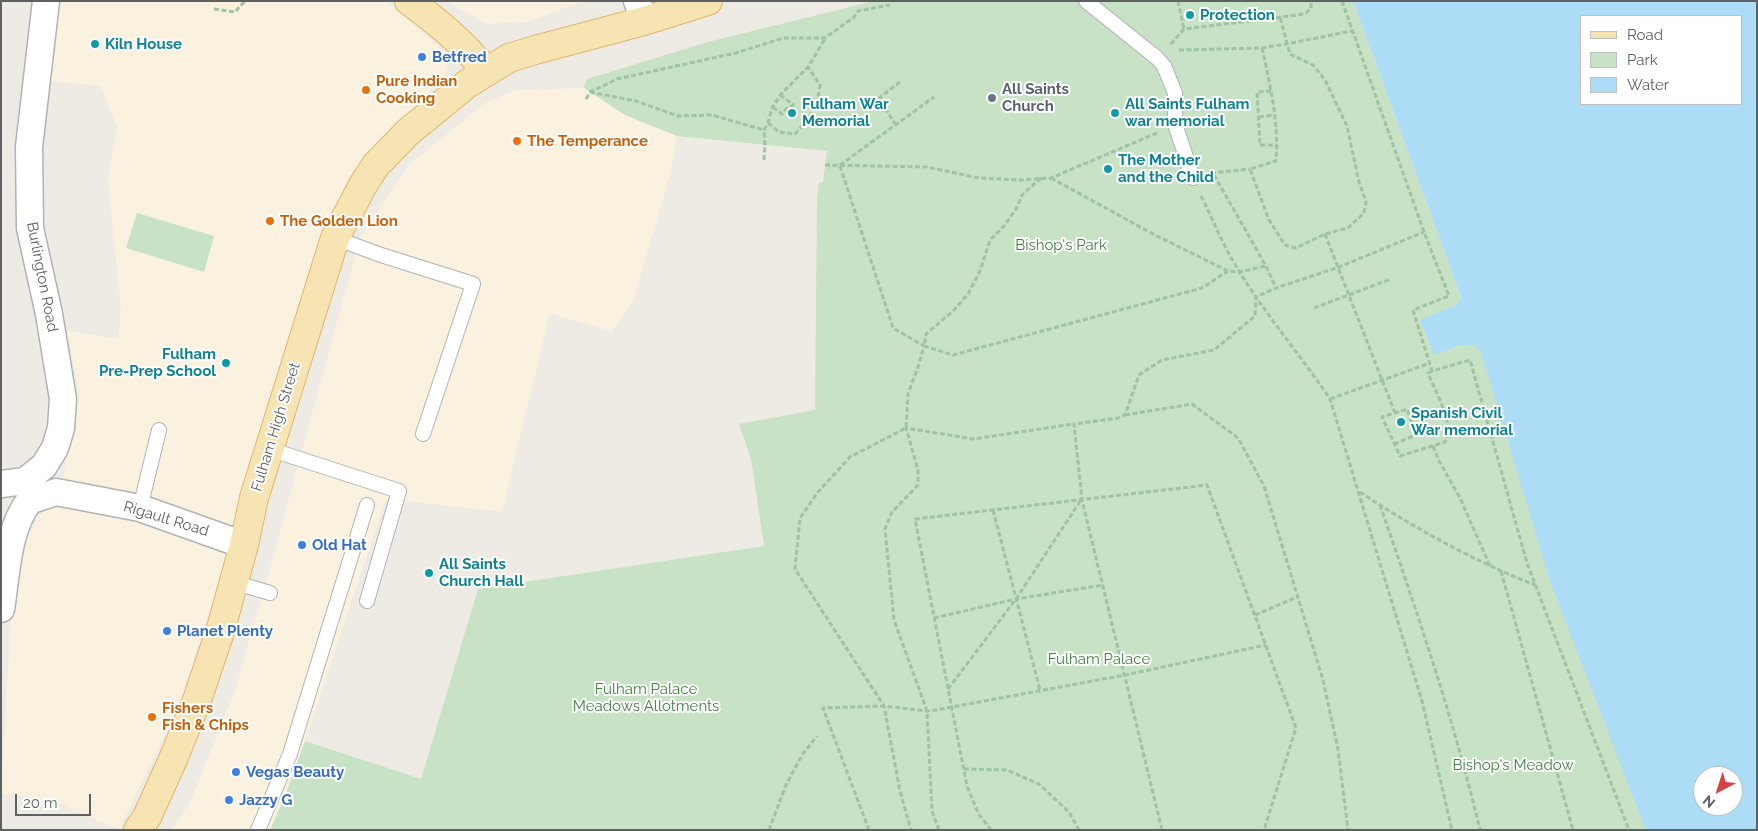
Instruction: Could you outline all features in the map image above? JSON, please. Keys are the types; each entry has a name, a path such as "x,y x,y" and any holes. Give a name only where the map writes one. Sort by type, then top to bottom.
{"main road":[{"path":"409,1 446,28 467,48 486,71"},
{"name":"Fulham High Street","path":"138,830 147,817 198,700 234,582 268,449 336,238 362,185 376,165 408,132 467,84 509,58 641,11 708,1"}],"street":[{"name":"Burlington Road","path":"1,609 10,551 18,520 18,489 44,466 55,448 60,428 63,399 49,314 30,228 29,147 46,1"},
{"name":"Rigault Road","path":"18,489 56,492 140,508 244,545"}],"lane":[{"path":"1086,1 1157,58 1164,66 1175,93 1176,124 1192,178"},
{"path":"336,238 381,255 473,284 422,434"},
{"path":"140,508 159,430"},
{"path":"268,449 398,492 367,601"},
{"path":"258,830 290,754 328,610 367,506"},
{"path":"234,582 270,593"}],"path":[{"path":"214,9 235,12 245,1"},
{"path":"1178,1 1184,29"},
{"path":"1168,47 1184,29 1298,15 1311,8 1312,1"},
{"path":"1342,1 1424,232 1449,296 1413,310 1432,371"},
{"path":"764,160 764,130 768,124 773,106 780,95 808,67 825,38 854,18 858,12 890,5"},
{"path":"1250,169 1269,220 1285,244 1296,248 1325,234 1348,228 1364,213 1366,202 1359,182 1347,126 1325,80 1313,65 1290,54 1280,17"},
{"path":"1179,50 1262,48 1352,31"},
{"path":"586,99 590,92 618,79 736,54 783,38 825,38"},
{"path":"1262,48 1274,115 1277,145 1276,161 1250,169 1212,173 1192,178 1239,272 1306,363 1330,400 1422,701 1452,830"},
{"path":"768,124 779,132 796,134 809,120 818,101 820,86 808,67"},
{"path":"896,125 880,97 900,82"},
{"path":"1271,91 1257,92 1260,145 1277,145"},
{"path":"590,92 636,101 678,116 712,115 764,130"},
{"path":"773,106 782,114 787,108 794,105 780,95"},
{"path":"840,166 934,97"},
{"path":"1259,117 1274,115"},
{"path":"825,165 927,167 979,178 1022,180 1051,178 1176,124"},
{"path":"840,166 892,328 924,346 953,355 1202,288 1228,271"},
{"path":"1212,173 1266,266 1276,288"},
{"path":"939,830 932,811 926,711 894,620 885,529 892,512 918,485 918,470 906,428 908,394 918,367 926,334 954,310 968,294 980,271 990,240 1004,226 1016,209 1022,195 1041,178"},
{"path":"1051,178 1153,234 1228,271 1239,272 1266,266"},
{"path":"1256,297 1276,288 1339,267 1424,232"},
{"path":"1325,234 1395,413"},
{"path":"1314,308 1392,279"},
{"path":"1124,415 1139,375 1162,360 1214,350 1255,316 1256,297"},
{"path":"1394,444 1416,435 1407,409 1382,417 1394,444 1400,456 1445,442 1449,430 1446,417 1428,373 1470,360 1527,563 1630,830"},
{"path":"1330,400 1430,363"},
{"path":"911,830 900,791 884,706 795,569 800,518 818,492 850,457 906,428 973,439 1118,418 1124,415 1192,404 1238,438 1264,486 1323,680 1338,749 1348,830"},
{"path":"1074,424 1082,500 1162,830"},
{"path":"1433,446 1439,461 1460,498 1490,567"},
{"path":"991,830 978,813 967,786 915,519 1207,485 1296,728 1264,830"},
{"path":"1359,492 1490,567 1535,586"},
{"path":"948,689 1016,599 1082,500"},
{"path":"1380,505 1406,579 1467,774 1480,830"},
{"path":"993,510 1040,690"},
{"path":"1501,571 1573,830"},
{"path":"934,618 1016,599 1103,585"},
{"path":"1255,615 1297,597"},
{"path":"869,830 823,708 884,706 926,711 1125,674 1266,645"},
{"path":"770,830 786,785 802,755 817,736"},
{"path":"964,769 1007,770 1039,784 1069,812 1079,830"}],"shaded area":[{"path":"52,1 386,1 447,55 447,73 397,125 323,232 241,510 180,703 119,830 51,800 1,794 13,583 30,532 64,475 78,388 67,331 118,339 121,310 108,180 117,128 101,86 46,81"},
{"path":"446,1 584,1 527,22 487,24"},
{"path":"584,88 625,115 677,136 671,171 633,302 612,332 550,313 502,512 386,499 305,741 287,791 270,830 171,830 189,805 235,690 360,238 410,164 485,103 515,90"}],"green space":[{"name":"Bishop's Park","path":"874,1 1353,1 1460,294 1461,299 1456,305 1421,320 1427,339 1488,340 1671,830 270,830 287,791 305,741 421,779 478,589 764,546 751,459 739,424 815,410 817,199 819,183 823,182 827,151 677,136 625,115 584,88 587,79 708,42"},
{"path":"137,213 214,236 204,272 126,248"}],"water":[{"path":"1353,1 1757,1 1757,830 1646,830 1551,584 1481,352 1475,345 1460,345 1434,355 1420,320 1456,305 1461,299 1460,294"}],"place":[{"name":"Protection","path":"1190,15"},
{"name":"Kiln House","path":"95,44"},
{"name":"Betfred","path":"422,57"},
{"name":"Pure Indian Cooking","path":"366,90"},
{"name":"All Saints Church","path":"992,98"},
{"name":"Fulham War Memorial","path":"792,113"},
{"name":"All Saints Fulham war memorial","path":"1115,113"},
{"name":"The Temperance","path":"517,141"},
{"name":"The Mother and the Child","path":"1108,169"},
{"name":"The Golden Lion","path":"270,221"},
{"name":"Fulham Pre-Prep School","path":"226,363"},
{"name":"Spanish Civil War memorial","path":"1401,422"},
{"name":"Old Hat","path":"302,545"},
{"name":"All Saints Church Hall","path":"429,573"},
{"name":"Planet Plenty","path":"167,631"},
{"name":"Fishers Fish & Chips","path":"152,717"},
{"name":"Vegas Beauty","path":"236,772"},
{"name":"Jazzy G","path":"229,800"}],"park label":[{"name":"Fulham Palace","path":"1099,659"},
{"name":"Fulham Palace Meadows Allotments","path":"646,698"},
{"name":"Bishop's Meadow","path":"1513,765"}]}
